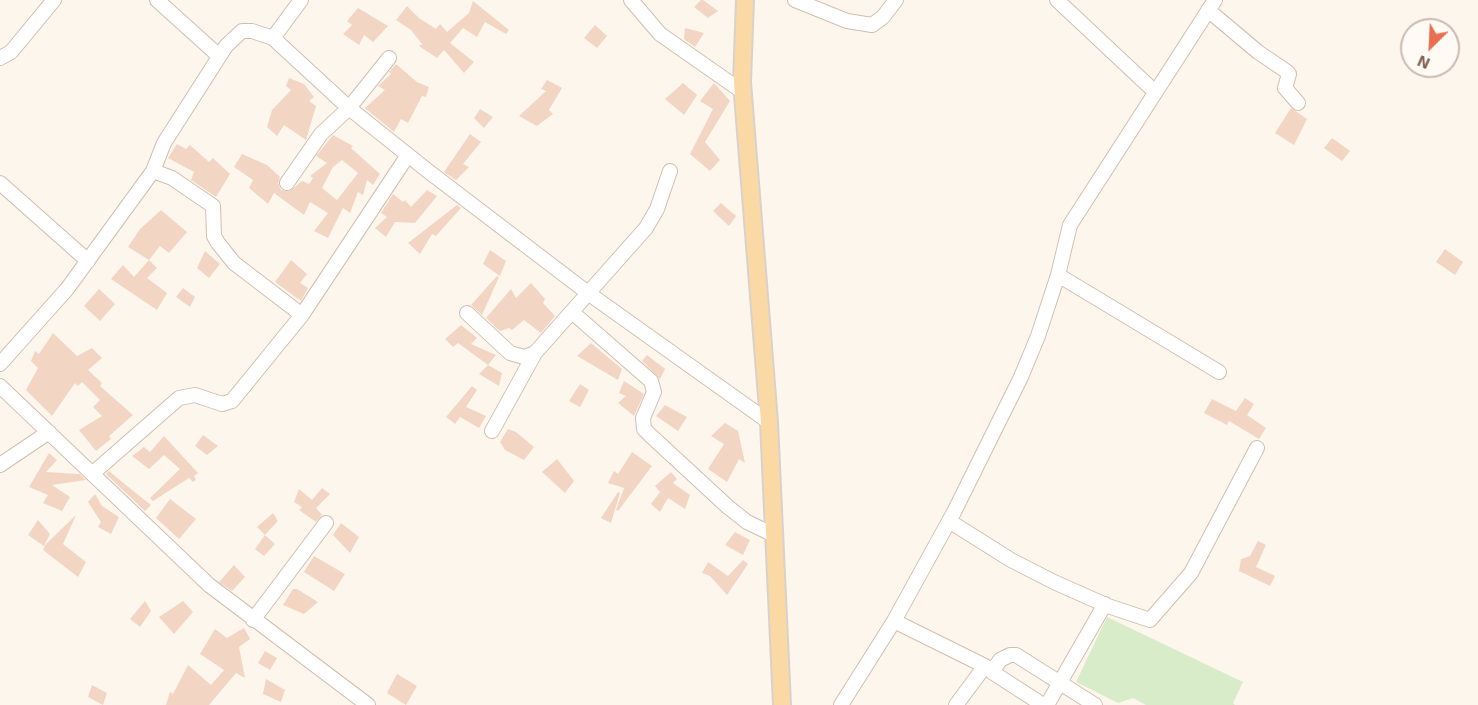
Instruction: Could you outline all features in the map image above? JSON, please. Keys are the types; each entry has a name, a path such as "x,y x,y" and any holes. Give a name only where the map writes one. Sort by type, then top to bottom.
{"main road":[{"path":"748,2 743,92 769,422 782,705"}],"street":[{"path":"0,58 11,52 54,0"},
{"path":"157,0 219,56"},
{"path":"273,38 301,0"},
{"path":"631,0 660,34 743,92"},
{"path":"795,0 847,21 872,25 883,17 896,0"},
{"path":"1057,0 1154,91"},
{"path":"841,705 894,621 949,521 1021,377 1038,336 1058,275 1070,225 1211,5 1258,52 1289,74 1285,88 1298,103"},
{"path":"0,364 36,327 153,171 164,143 219,56 242,31 252,31 273,38 349,108 408,155 588,293 769,422"},
{"path":"287,183 321,134 349,108 390,58"},
{"path":"92,474 179,398 195,394 222,404 232,401 302,315 408,155"},
{"path":"153,171 172,178 213,206 212,224 218,243 234,263 302,315"},
{"path":"492,431 535,353 646,228 657,209 670,171"},
{"path":"0,203 4,187 87,261"},
{"path":"1058,275 1219,372"},
{"path":"572,312 651,381 654,392 643,418 644,429 728,507 747,522 774,535"},
{"path":"466,313 510,353 524,357 535,353"},
{"path":"0,386 208,585 368,705"},
{"path":"0,465 49,432"},
{"path":"949,521 1011,560 1104,604 1150,620 1191,573 1257,448"},
{"path":"253,620 326,523"},
{"path":"894,621 988,669 1045,705 1104,604"},
{"path":"956,705 988,669 1010,655 1016,655 1095,705"}],"green space":[{"path":"1107,617 1243,682 1233,703 1235,705 1146,705 1133,698 1118,703 1076,682"}],"building":[{"path":"701,0 718,11 708,18 694,7"},
{"path":"473,1 509,30 506,34 485,22 477,37 463,28 450,43 474,62 464,73 444,50 437,58 419,46 422,44 411,30 396,20 407,6 419,18 436,29 440,24 447,32 469,13"},
{"path":"358,8 388,26 373,42 364,35 359,45 343,34 352,25 347,21"},
{"path":"595,25 607,36 597,48 584,38"},
{"path":"685,28 704,33 695,47 684,39"},
{"path":"396,64 417,82 429,87 426,97 422,96 408,123 401,119 394,132 365,108 385,90 378,86 391,74 389,72"},
{"path":"289,78 304,84 314,97 309,101 316,106 306,140 284,125 277,136 267,127 272,110 291,90 286,86"},
{"path":"547,80 562,88 549,110 553,114 537,126 519,116 546,91 541,89"},
{"path":"683,83 697,95 684,115 665,99"},
{"path":"714,83 730,101 705,142 720,160 710,171 690,154 713,109 700,101"},
{"path":"1291,108 1307,119 1294,145 1275,133"},
{"path":"480,109 493,117 484,128 474,118"},
{"path":"470,134 481,142 463,164 469,167 456,180 444,172"},
{"path":"333,135 353,146 351,148 380,174 373,185 367,180 363,195 358,192 350,213 343,208 328,238 314,231 328,213 310,202 304,215 274,193 268,204 249,188 253,180 234,167 242,154 267,165 280,177 278,183 281,190 290,191 302,181 309,184 313,178 310,176 327,163 316,156","holes":["342,160 358,173 337,200 322,188 333,167"]},
{"path":"1332,138 1350,151 1342,161 1324,148"},
{"path":"177,144 186,149 190,145 209,162 213,158 230,174 216,197 191,180 194,172 168,158"},
{"path":"427,190 437,196 415,223 395,222 386,237 375,228 387,217 381,213 393,194 403,202 405,200 411,207"},
{"path":"721,203 736,216 729,226 713,211"},
{"path":"457,205 461,208 436,236 432,234 420,254 408,243"},
{"path":"161,210 187,232 169,253 160,246 149,260 128,247 140,229"},
{"path":"1445,249 1463,262 1455,275 1436,262"},
{"path":"490,250 506,261 500,276 483,264"},
{"path":"205,251 220,264 209,278 197,268"},
{"path":"149,260 157,268 147,278 167,293 157,310 111,279 123,265 134,277"},
{"path":"291,260 307,274 300,283 308,288 301,301 275,282"},
{"path":"497,276 499,277 482,315 471,305"},
{"path":"531,283 545,299 543,303 555,316 541,333 524,320 512,330 509,328 500,331 486,318 511,289 516,298"},
{"path":"183,288 195,297 190,307 176,297"},
{"path":"99,289 115,304 100,321 84,306"},
{"path":"461,325 477,338 471,344 496,355 488,365 458,343 453,347 445,339"},
{"path":"53,333 77,356 92,348 102,358 88,370 102,383 100,386 133,415 109,436 111,439 96,451 79,430 102,416 93,407 100,400 82,382 78,386 75,383 52,416 26,390 38,368 31,361 35,351 39,354"},
{"path":"591,343 622,369 618,380 577,356"},
{"path":"647,355 665,369 660,379 642,361"},
{"path":"488,365 502,373 499,386 479,374"},
{"path":"624,381 644,394 634,416 618,403 626,396 619,393"},
{"path":"580,384 589,390 580,407 569,401"},
{"path":"472,386 477,390 466,407 486,416 479,428 460,417 455,424 446,417"},
{"path":"1245,398 1254,404 1247,415 1266,428 1259,439 1229,421 1227,425 1204,413 1212,399 1236,411"},
{"path":"665,405 687,417 678,431 656,416"},
{"path":"725,423 738,431 745,463 739,459 727,482 708,469 724,444 711,436"},
{"path":"508,429 516,432 534,447 524,460 505,450 500,442"},
{"path":"203,435 218,446 207,455 195,446"},
{"path":"164,436 198,473 194,476 196,480 193,482 189,478 153,501 150,498 180,469 164,455 149,469 132,456 144,447 150,452"},
{"path":"632,452 652,466 618,511 616,510 624,488 608,483 614,471 618,474"},
{"path":"49,453 57,460 46,472 80,474 86,480 52,485 70,497 62,511 43,503 48,495 29,487"},
{"path":"557,459 574,481 565,493 542,472"},
{"path":"109,471 151,505 145,511 106,474"},
{"path":"671,472 677,479 673,483 690,495 685,509 668,498 660,512 651,504 660,492 655,486"},
{"path":"322,488 330,494 316,508 322,515 316,522 299,510 302,507 294,502 299,489 312,500"},
{"path":"618,492 620,493 611,523 601,518"},
{"path":"95,494 102,506 119,517 111,534 98,527 101,522 88,502"},
{"path":"170,499 196,519 179,539 156,518"},
{"path":"273,513 278,521 265,535 257,527"},
{"path":"76,515 63,544 86,562 78,577 43,550 45,545"},
{"path":"38,520 50,534 44,546 28,535"},
{"path":"341,523 359,537 350,553 333,535"},
{"path":"735,532 750,540 743,555 725,545"},
{"path":"265,535 275,544 264,556 255,549"},
{"path":"1258,541 1266,545 1256,567 1275,576 1270,586 1239,571 1241,559 1250,556"},
{"path":"314,556 345,574 334,591 304,572"},
{"path":"743,560 748,564 727,595 710,576 702,573 708,562 728,576"},
{"path":"234,565 245,577 232,591 219,582"},
{"path":"293,589 297,589 318,602 304,614 283,605"},
{"path":"145,601 151,611 140,627 130,619"},
{"path":"183,601 193,612 174,634 159,617"},
{"path":"244,628 250,639 239,647 245,678 236,673 209,705 166,705 170,692 173,694 188,665 211,685 224,670 200,654 215,629 227,638"},
{"path":"265,651 277,658 270,670 258,663"},
{"path":"397,674 417,686 406,705 387,693"},
{"path":"266,679 285,690 281,702 263,694"},
{"path":"92,685 107,693 103,705 88,697"}]}
